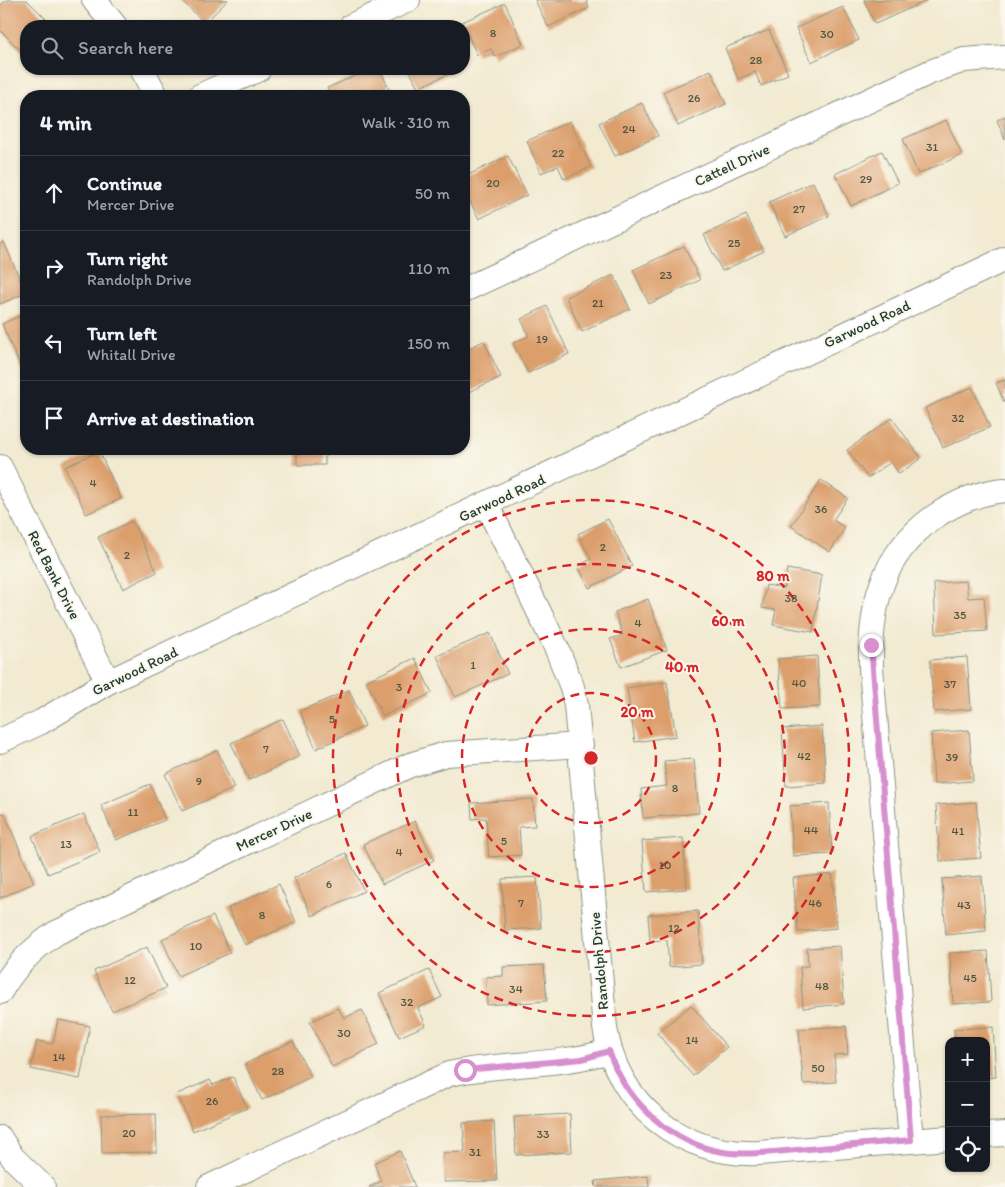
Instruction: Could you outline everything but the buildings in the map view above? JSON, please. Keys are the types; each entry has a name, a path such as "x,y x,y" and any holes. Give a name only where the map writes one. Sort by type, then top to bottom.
{"street":[{"path":"94,0 110,20"},
{"path":"364,20 408,0"},
{"name":"Cattell Drive","path":"470,287 930,72 964,60 1005,57"},
{"path":"145,75 153,90"},
{"path":"213,90 246,75"},
{"name":"Garwood Road","path":"0,741 41,722 108,682 487,505 1005,259"},
{"name":"Red Bank Drive","path":"0,467 108,682"},
{"path":"911,1140 871,668 872,623 883,582 901,547 914,531 950,506 972,498 1005,490"},
{"name":"Randolph Drive","path":"487,505 565,667 576,705 582,745 603,1012 609,1051 624,1082 646,1110 674,1132 713,1150 759,1153 945,1138"},
{"name":"Mercer Drive","path":"0,992 18,965 56,933 410,766 446,754 582,745"},
{"path":"209,1187 448,1074 482,1067 582,1059 609,1051"},
{"path":"990,1135 1005,1134"},
{"path":"0,1138 13,1158 43,1187"}],"route":[{"path":"465,1070 482,1067 568,1061 609,1051 617,1071 641,1106 674,1132 713,1150 759,1153 911,1140 871,668 871,645"}]}
